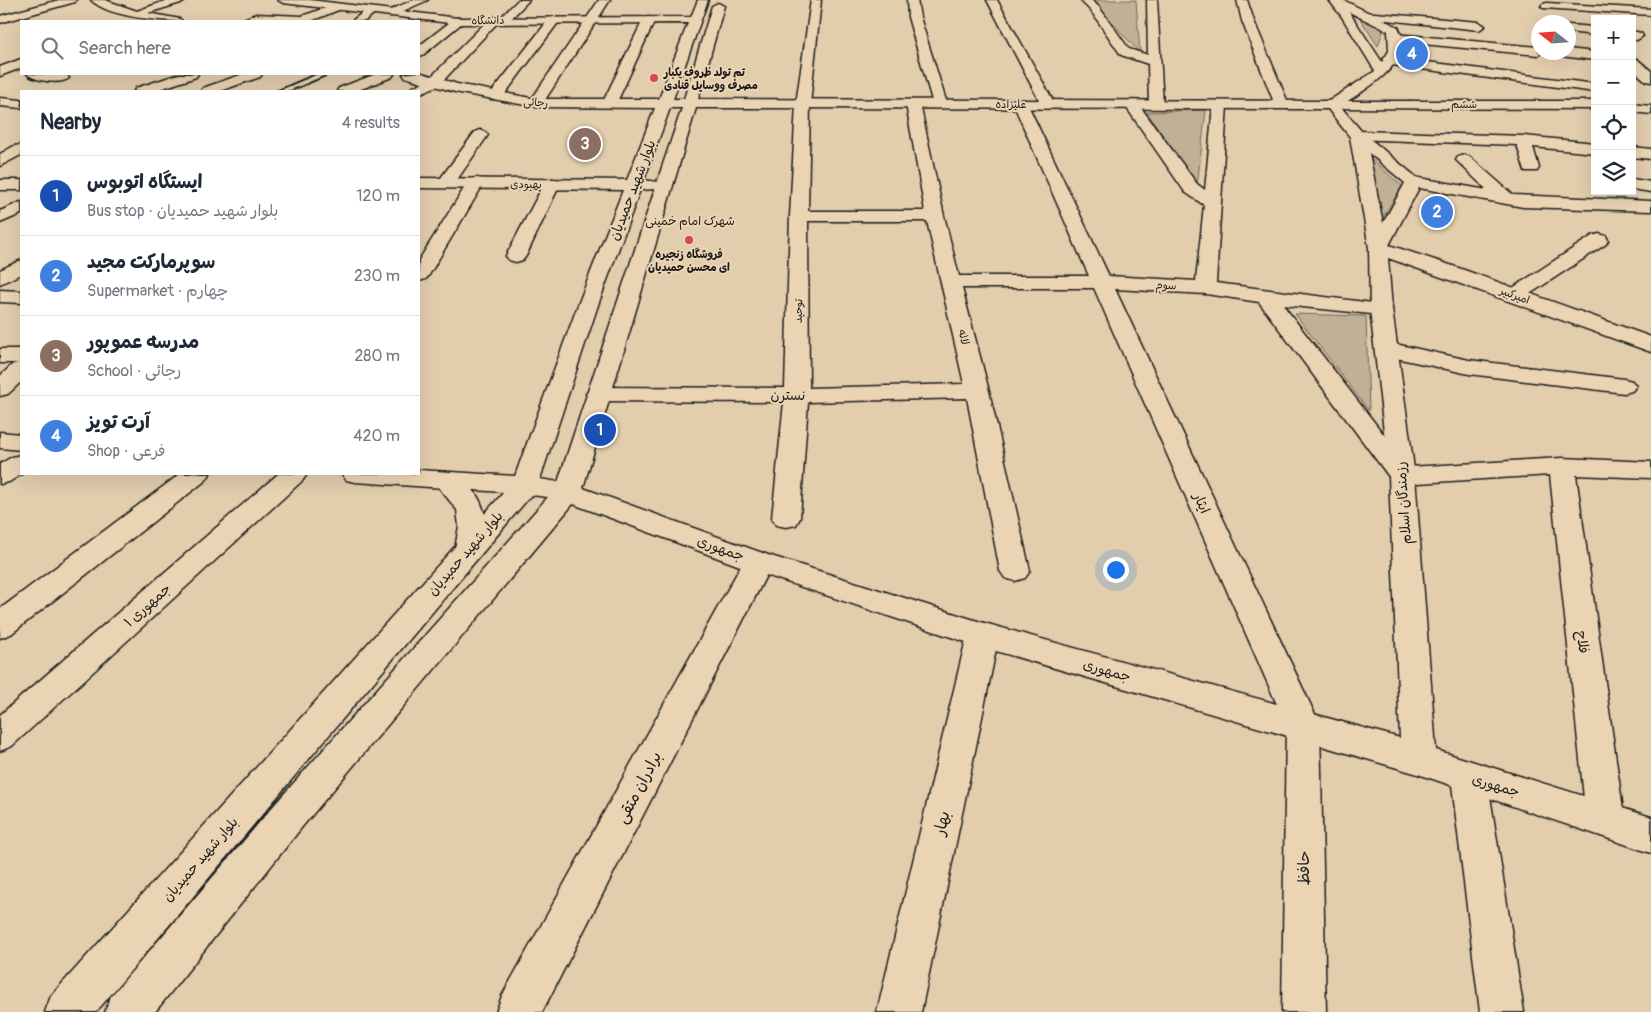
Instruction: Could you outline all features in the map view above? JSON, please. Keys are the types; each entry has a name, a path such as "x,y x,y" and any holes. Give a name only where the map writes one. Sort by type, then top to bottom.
{"street":[{"path":"0,20 71,0"},
{"path":"96,0 125,12 164,20"},
{"path":"142,11 180,0"},
{"name":"دانشگاه","path":"283,0 307,1 390,14 408,19 458,21 650,20 697,26"},
{"path":"390,14 423,0"},
{"path":"418,90 434,82 499,20 524,0"},
{"path":"536,103 605,0"},
{"name":"بلوار شهید حمیدیان","path":"127,1012 289,815 568,492 665,185 678,103 697,26 720,0"},
{"name":"توحید","path":"786,518 797,395 799,216 803,104 816,0"},
{"path":"912,0 914,18 940,104"},
{"path":"992,0 1048,104"},
{"path":"1085,0 1095,9 1125,52 1154,62"},
{"path":"1152,0 1156,104"},
{"path":"1242,0 1248,21 1282,105"},
{"path":"1332,105 1385,66 1395,51 1394,29 1334,0"},
{"path":"1334,0 1385,66 1591,88"},
{"path":"1342,0 1363,1"},
{"path":"241,17 257,6"},
{"path":"1547,6 1648,17"},
{"path":"305,20 337,7"},
{"path":"1533,9 1595,11"},
{"path":"1428,10 1457,16"},
{"path":"359,20 371,11"},
{"path":"1363,15 1480,26"},
{"path":"241,17 291,20"},
{"path":"0,20 20,24"},
{"path":"496,96 554,20"},
{"path":"609,104 650,20"},
{"path":"420,51 458,21"},
{"path":"1576,29 1591,31"},
{"path":"1395,38 1531,50"},
{"path":"1576,40 1591,41"},
{"path":"1576,54 1591,56"},
{"path":"1569,60 1574,70"},
{"path":"1636,61 1651,61"},
{"path":"3,70 20,63"},
{"path":"1636,65 1651,78"},
{"path":"3,70 20,72"},
{"path":"41,75 62,78"},
{"path":"144,90 188,75"},
{"path":"211,90 252,75"},
{"path":"347,90 384,75"},
{"name":"رجائی","path":"413,75 434,82 536,103 678,103"},
{"path":"0,102 20,104"},
{"name":"بلوار شهید حمیدیان","path":"68,1012 525,485 588,305 634,185 678,103"},
{"name":"علیزاده","path":"678,103 1332,105"},
{"name":"ایثار","path":"1020,103 1302,725"},
{"name":"لاله","path":"912,104 935,216 978,392 1016,571"},
{"path":"1131,104 1191,188 1212,202"},
{"path":"1206,288 1220,105"},
{"name":"ششم","path":"1332,105 1591,105"},
{"name":"رزمندگان اسلام","path":"1332,105 1358,136 1414,182"},
{"path":"1636,108 1651,110"},
{"path":"446,183 480,135"},
{"path":"1358,136 1524,141 1591,148"},
{"name":"رزمندگان اسلام","path":"1358,136 1378,248 1381,309 1402,476 1419,759"},
{"path":"1524,141 1531,168"},
{"path":"0,160 20,149"},
{"path":"1636,152 1651,154"},
{"path":"1464,160 1506,199"},
{"path":"420,273 476,182"},
{"path":"1378,248 1414,182 1523,202 1651,206"},
{"name":"بهبودی","path":"420,183 665,185"},
{"path":"516,256 552,184"},
{"path":"0,185 20,185"},
{"path":"1636,185 1651,187"},
{"path":"0,218 20,208"},
{"path":"799,216 935,216"},
{"path":"1515,296 1598,240"},
{"name":"امیرکبیر","path":"1378,248 1651,345"},
{"path":"0,278 20,267"},
{"name":"سوم","path":"951,282 1101,282 1206,288 1266,297 1381,309"},
{"path":"0,296 20,297"},
{"path":"1266,297 1402,476 1562,466 1651,470"},
{"path":"588,305 626,304"},
{"path":"1386,349 1469,367 1624,386"},
{"path":"0,356 20,356"},
{"path":"0,389 20,370"},
{"name":"نسترن","path":"598,394 797,395 978,392"},
{"path":"0,440 20,442"},
{"path":"0,476 20,463"},
{"name":"فلاح","path":"1562,466 1605,818"},
{"path":"0,626 196,475"},
{"name":"جمهوری ۱","path":"0,736 293,475"},
{"path":"370,475 525,485"},
{"path":"446,480 468,501 474,525 469,549"},
{"name":"جمهوری","path":"525,485 568,492 758,562 983,635 1419,759 1469,777 1605,818 1651,835"},
{"name":"برادران متقی","path":"518,1012 758,562"},
{"name":"بهار","path":"899,1012 983,635"},
{"name":"حافظ","path":"1302,725 1304,1012"},
{"path":"1469,777 1502,1012"},
{"path":"251,802 289,815"}],"lane":[{"path":"284,90 322,75"}],"shaded area":[{"path":"1091,0 1136,0 1140,53"},
{"path":"1359,17 1384,28 1378,46"},
{"path":"1206,110 1197,186 1147,112"},
{"path":"1364,153 1402,186 1380,222"},
{"path":"1295,314 1366,316 1369,411"}],"place":[{"name":"آرت تویز","path":"1412,54"},
{"name":"تم تولد ظروف یکبار مصرف ووسایل قنادی","path":"654,78"},
{"name":"مدرسه عموپور","path":"585,144"},
{"name":"سوپرمارکت مجید","path":"1437,212"},
{"name":"فروشگاه زنجیره ای محسن حمیدیان","path":"689,240"},
{"name":"ایستگاه اتوبوس","path":"600,430"}],"district":[{"name":"شهرک امام خمینی","path":"690,221"}]}
